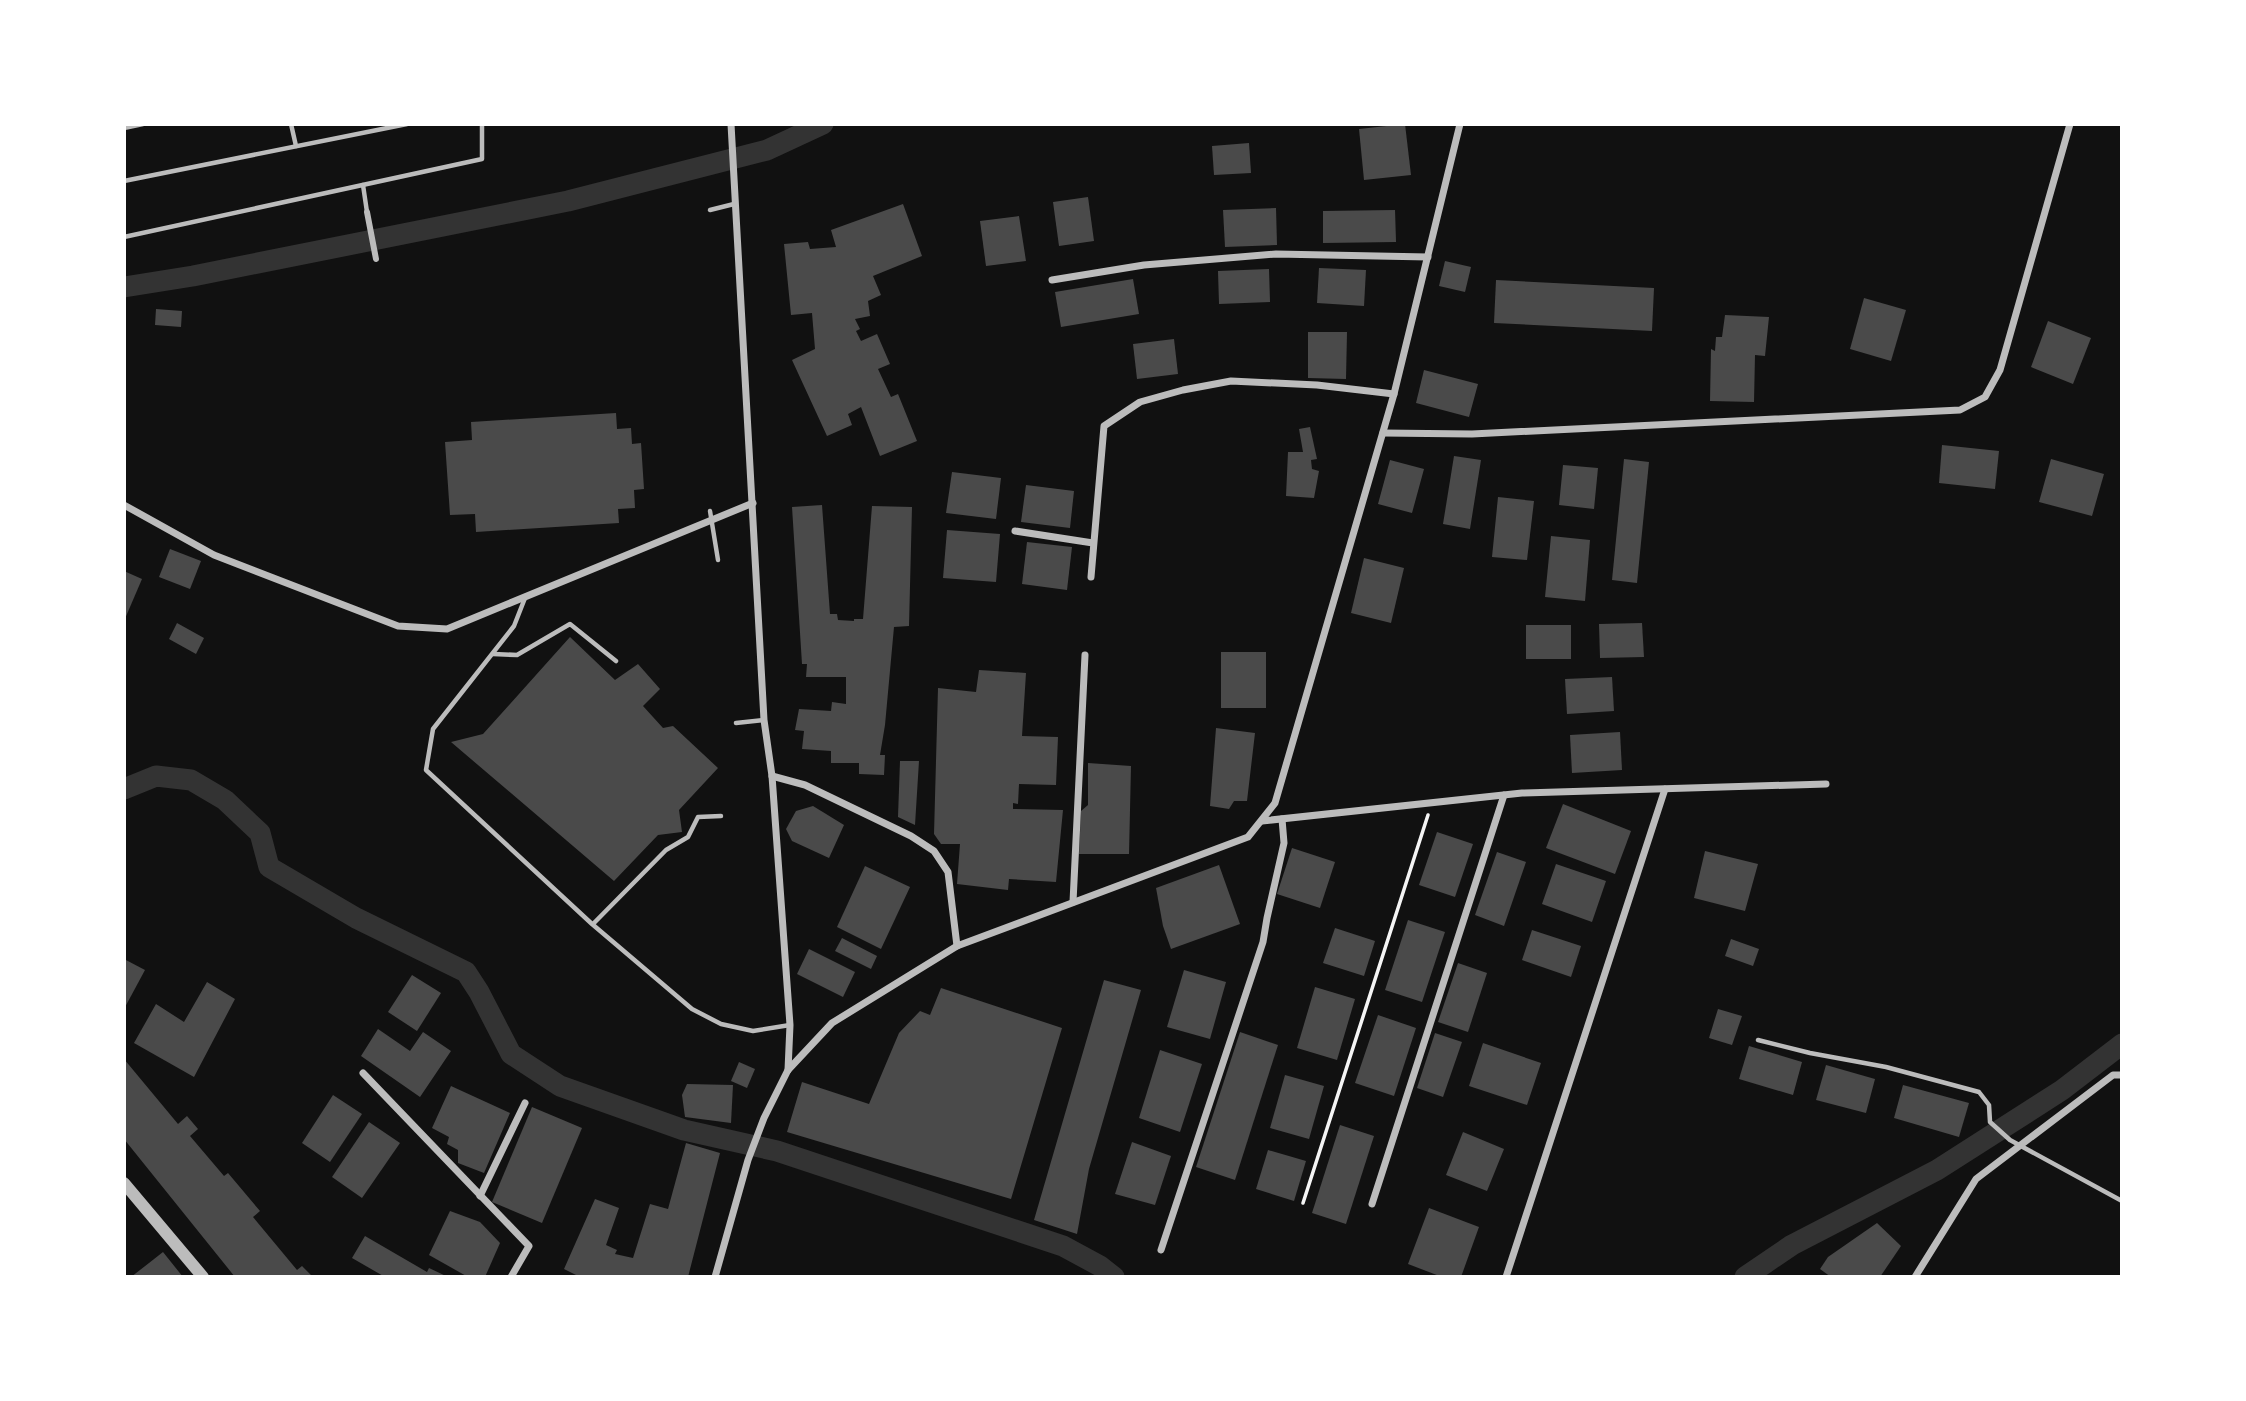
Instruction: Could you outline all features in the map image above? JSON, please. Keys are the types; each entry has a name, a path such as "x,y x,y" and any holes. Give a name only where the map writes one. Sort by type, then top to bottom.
{"street":[{"path":"731,124 764,720 772,776 790,1025 788,1070"},
{"path":"715,1277 748,1160 764,1118 788,1070 832,1023 957,946 1248,836 1275,803 1394,394 1460,124"},
{"path":"1383,433 1486,433 1961,410 1985,397 2000,370 2070,124"},
{"path":"367,212 376,259"},
{"path":"1052,280 1144,264 1276,254 1428,257"},
{"path":"1091,577 1104,426 1140,402 1231,381 1317,385 1394,394"},
{"path":"124,505 214,555 398,626 447,629 710,515 753,503"},
{"path":"1015,531 1093,543"},
{"path":"1073,902 1085,655"},
{"path":"772,776 805,785 911,836 934,851 948,872 957,946"},
{"path":"1262,821 1504,795 1826,784"},
{"path":"1506,1277 1665,789"},
{"path":"1372,1204 1504,795"},
{"path":"1161,1250 1263,943 1266,918 1284,843 1282,819"},
{"path":"363,1073 529,1246 511,1277"},
{"path":"1915,1277 1976,1179 2113,1074 2122,1075"},
{"path":"480,1196 525,1103"},
{"path":"124,1183 203,1277"}],"lane":[{"path":"124,128 143,124"},
{"path":"291,124 296,146"},
{"path":"124,181 407,124"},
{"path":"124,236 482,159 482,124"},
{"path":"363,185 367,212"},
{"path":"710,210 734,204"},
{"path":"710,515 718,560"},
{"path":"525,596 514,626 433,729 426,769 592,924 692,1009 721,1024 753,1031 790,1025"},
{"path":"492,654 517,655 570,624 616,661"},
{"path":"736,723 764,720"},
{"path":"592,924 666,850 688,837 698,817 721,816"},
{"path":"1758,1040 1886,1067 1979,1093 1989,1105 1990,1122 2010,1140 2122,1201"}],"path":[{"path":"1303,1203 1432,803"}],"building":[{"path":"1405,124 1411,175 1364,180 1359,129"},
{"path":"1249,143 1251,173 1214,175 1212,146"},
{"path":"1088,197 1094,241 1059,246 1053,202"},
{"path":"903,204 922,256 873,276 881,295 868,301 870,316 855,319 860,329 856,331 861,341 877,334 890,364 878,369 891,397 898,394 917,441 880,456 861,407 848,414 852,425 827,436 792,360 815,349 812,313 791,315 784,244 808,242 810,249 836,247 831,230"},
{"path":"1276,208 1277,245 1225,247 1223,210"},
{"path":"1395,210 1396,242 1323,243 1323,211"},
{"path":"1019,216 1026,261 986,266 980,221"},
{"path":"1445,261 1471,267 1465,292 1439,286"},
{"path":"1319,268 1366,270 1364,306 1317,303"},
{"path":"1269,269 1270,302 1219,304 1218,271"},
{"path":"1133,279 1139,314 1061,327 1055,292"},
{"path":"1496,280 1654,288 1652,331 1494,323"},
{"path":"1864,298 1906,310 1891,361 1850,349"},
{"path":"156,309 182,311 181,327 155,325"},
{"path":"1725,315 1769,317 1765,356 1755,355 1754,402 1710,401 1711,349 1715,351 1716,337 1722,337"},
{"path":"2048,321 2091,338 2073,384 2031,367"},
{"path":"1308,332 1347,332 1346,379 1308,378"},
{"path":"1174,339 1178,374 1137,379 1133,344"},
{"path":"1424,370 1478,384 1469,417 1416,403"},
{"path":"616,413 617,429 631,428 632,444 641,443 644,489 634,490 635,508 618,509 619,523 476,532 475,514 450,515 445,442 472,440 471,422"},
{"path":"1310,427 1317,459 1311,460 1312,469 1319,471 1314,498 1286,496 1288,452 1303,452 1299,429"},
{"path":"1942,445 1999,451 1995,489 1939,483"},
{"path":"1454,456 1481,460 1470,529 1443,524"},
{"path":"1624,459 1649,462 1637,583 1612,580"},
{"path":"2051,459 2104,474 2092,516 2039,502"},
{"path":"1390,460 1424,469 1412,513 1378,504"},
{"path":"1563,465 1598,468 1594,509 1559,505"},
{"path":"952,472 1001,478 996,519 946,513"},
{"path":"1026,485 1074,491 1070,528 1021,522"},
{"path":"1498,497 1534,501 1527,560 1492,557"},
{"path":"822,505 830,614 837,614 838,620 854,621 863,619 872,506 912,507 909,626 894,627 880,755 885,755 884,775 859,774 859,763 831,763 831,751 802,749 804,731 795,730 799,709 831,711 832,702 846,704 846,677 806,677 807,664 802,664 792,507"},
{"path":"947,530 1000,534 996,582 943,578"},
{"path":"1551,536 1590,540 1585,601 1545,597"},
{"path":"1027,542 1072,547 1067,590 1022,584"},
{"path":"170,549 201,561 190,589 159,577"},
{"path":"1364,558 1404,568 1391,623 1351,613"},
{"path":"124,571 142,579 124,621"},
{"path":"177,623 204,638 196,654 169,639"},
{"path":"1642,623 1644,657 1600,658 1599,624"},
{"path":"1526,625 1571,625 1571,659 1526,659"},
{"path":"570,637 615,680 638,664 660,689 643,706 663,728 673,726 718,768 679,810 682,832 658,835 614,881 451,742 483,734"},
{"path":"1221,652 1266,652 1266,708 1221,708"},
{"path":"979,670 1026,673 1022,736 1058,737 1056,785 1019,784 1018,804 1013,803 1013,809 1063,810 1056,882 1009,879 1008,890 957,884 960,844 941,844 934,834 938,688 976,692"},
{"path":"1612,677 1614,711 1567,714 1565,679"},
{"path":"1216,728 1255,733 1247,801 1234,801 1229,809 1210,806"},
{"path":"1620,732 1622,770 1572,773 1570,735"},
{"path":"900,761 919,761 915,825 898,817"},
{"path":"1088,763 1131,766 1129,854 1079,854 1081,811 1088,805"},
{"path":"1563,804 1631,831 1615,874 1546,848"},
{"path":"813,806 844,825 829,858 792,841 786,829 796,811"},
{"path":"1437,832 1473,844 1455,897 1419,885"},
{"path":"1292,848 1335,862 1320,908 1277,894"},
{"path":"1705,851 1758,864 1745,911 1694,898"},
{"path":"1497,852 1526,862 1504,926 1475,915"},
{"path":"1556,864 1606,881 1592,922 1542,904"},
{"path":"1219,865 1240,924 1171,949 1163,926 1156,888"},
{"path":"865,866 910,887 881,949 837,927"},
{"path":"1408,920 1445,932 1422,1002 1385,990"},
{"path":"1335,928 1375,941 1364,976 1323,963"},
{"path":"1532,930 1581,946 1571,977 1522,960"},
{"path":"842,938 877,956 871,969 835,951"},
{"path":"1731,939 1759,949 1753,966 1725,956"},
{"path":"809,949 855,972 843,997 797,974"},
{"path":"124,959 145,970 124,1009"},
{"path":"1458,963 1487,973 1468,1032 1438,1022"},
{"path":"1184,970 1226,982 1210,1039 1167,1027"},
{"path":"412,975 441,993 417,1031 388,1012"},
{"path":"1104,980 1141,990 1089,1169 1077,1234 1034,1220"},
{"path":"207,982 235,999 194,1077 134,1043 156,1004 184,1022"},
{"path":"1315,987 1355,999 1337,1060 1297,1048"},
{"path":"941,988 1062,1028 1011,1199 787,1132 802,1082 869,1104 899,1033 920,1011 930,1015"},
{"path":"1718,1009 1742,1016 1732,1045 1709,1038"},
{"path":"1378,1015 1416,1028 1394,1096 1355,1083"},
{"path":"378,1029 410,1051 423,1032 451,1051 420,1097 361,1056"},
{"path":"1240,1032 1278,1045 1235,1180 1196,1167"},
{"path":"1435,1033 1462,1042 1443,1097 1417,1088"},
{"path":"1483,1043 1541,1063 1527,1105 1469,1086"},
{"path":"1749,1046 1802,1062 1793,1095 1739,1079"},
{"path":"1160,1050 1202,1064 1180,1132 1139,1118"},
{"path":"124,1059 178,1124 187,1116 198,1129 190,1136 224,1176 228,1173 260,1211 253,1217 297,1270 302,1266 313,1277 235,1277 124,1139"},
{"path":"739,1062 755,1069 747,1088 731,1081"},
{"path":"1826,1065 1875,1079 1866,1113 1816,1100"},
{"path":"1285,1075 1324,1086 1309,1139 1270,1128"},
{"path":"687,1084 733,1085 731,1123 685,1117 682,1095"},
{"path":"1903,1085 1969,1103 1959,1137 1894,1118"},
{"path":"451,1086 510,1113 484,1173 458,1163 458,1150 447,1144 449,1137 432,1128"},
{"path":"333,1095 362,1114 330,1162 302,1143"},
{"path":"532,1107 582,1128 542,1223 492,1202"},
{"path":"369,1122 400,1143 362,1198 332,1177"},
{"path":"1340,1125 1374,1136 1346,1224 1312,1213"},
{"path":"1463,1132 1504,1149 1487,1191 1446,1175"},
{"path":"1132,1142 1171,1156 1155,1205 1115,1194"},
{"path":"686,1143 720,1153 688,1277 580,1277 564,1269 595,1199 619,1208 606,1245 617,1250 615,1254 633,1258 650,1204 668,1209"},
{"path":"1268,1150 1306,1161 1294,1201 1256,1189"},
{"path":"1429,1208 1479,1227 1461,1277 1442,1277 1408,1264"},
{"path":"450,1211 480,1222 500,1243 485,1277 468,1277 429,1255"},
{"path":"1877,1223 1901,1246 1880,1277 1831,1277 1820,1269 1828,1257"},
{"path":"365,1236 427,1272 429,1268 448,1277 385,1277 352,1258"},
{"path":"163,1252 183,1277 131,1277 149,1263"}],"waterway":[{"path":"124,287 193,276 568,201 767,150 823,124"},
{"path":"124,789 156,776 191,780 225,800 260,833 269,867 356,918 466,972 511,1054 560,1086 684,1130 777,1151 1063,1246 1100,1266 1114,1277"},
{"path":"1745,1277 1792,1245 1937,1170 2062,1090 2122,1044"}]}
